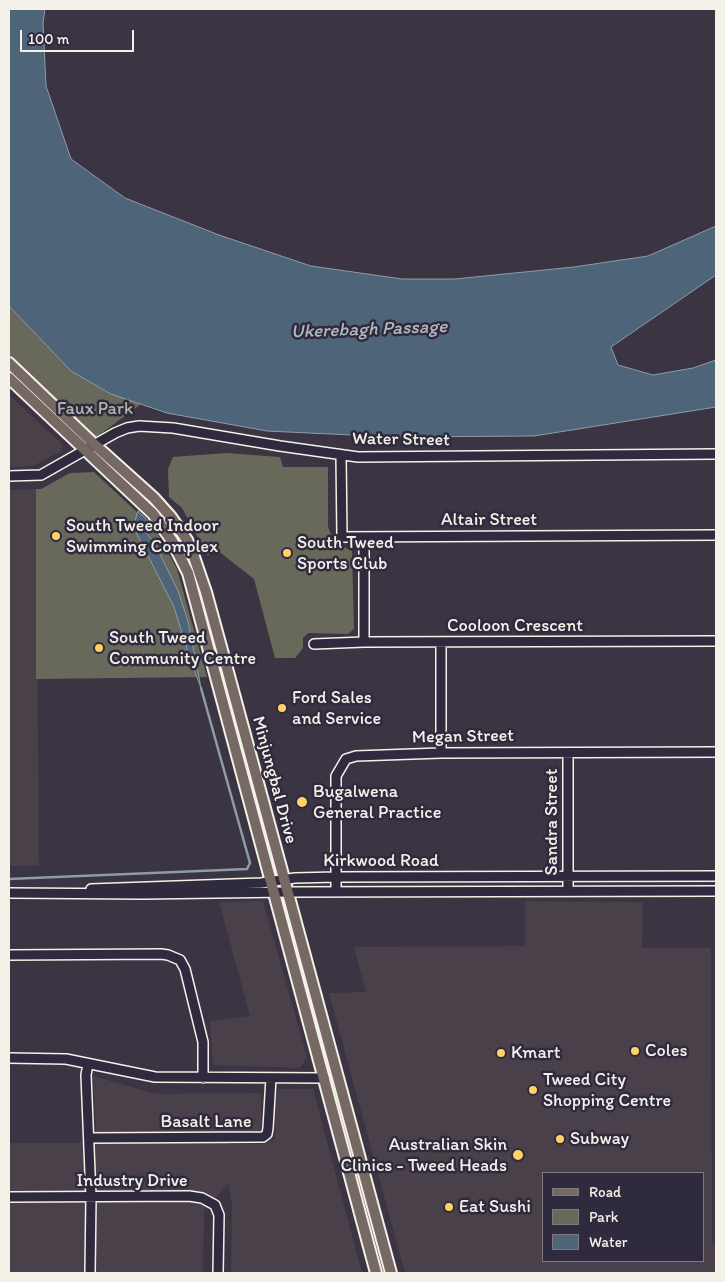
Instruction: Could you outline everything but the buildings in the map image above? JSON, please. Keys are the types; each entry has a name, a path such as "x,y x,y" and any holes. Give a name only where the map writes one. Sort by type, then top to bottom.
{"main road":[{"name":"Minjungbal Drive","path":"9,363 153,514 172,541 185,566 196,599 376,1273"},
{"name":"Minjungbal Drive","path":"9,378 90,448 154,498 171,517 187,540 193,554 206,592 391,1273"},
{"path":"324,1078 339,1080"}],"street":[{"name":"Water Street","path":"9,476 41,475 127,428 139,426 158,426 341,456 391,458 714,454"},
{"name":"Altair Street","path":"341,456 342,537 716,535"},
{"path":"364,537 364,642"},
{"name":"Cooloon Crescent","path":"314,644 364,642 716,641"},
{"path":"441,753 442,643"},
{"name":"Megan Street","path":"336,892 336,776 346,760 356,756 441,753 716,752"},
{"name":"Sandra Street","path":"568,753 568,891"},
{"name":"Kirkwood Road","path":"273,887 284,880 295,878 716,876"},
{"name":"Kirkwood Road","path":"12,892 143,894 273,887 288,892 716,891"},
{"path":"9,955 161,954 180,960 185,969 203,1042 203,1078"},
{"path":"9,1058 66,1059 155,1077 324,1078"},
{"path":"88,1064 86,1075 91,1197 90,1273"},
{"name":"Basalt Lane","path":"89,1138 262,1137 268,1132 271,1078"},
{"name":"Industry Drive","path":"9,1197 189,1196 202,1198 215,1205 219,1215 218,1273"}],"shaded area":[{"path":"9,395 63,445 62,451 33,466 9,467"},
{"path":"36,489 39,866 9,866 9,490"},
{"path":"263,901 307,1057 300,1068 213,1065 210,1021 250,1016 219,902"},
{"name":"Tweed City Shopping Centre","path":"525,901 643,902 642,948 711,948 712,1244 716,1244 716,1273 405,1273 329,993 366,992 354,947 525,946"},
{"path":"93,1076 156,1094 261,1093 261,1130 253,1134 229,1135 229,1144 263,1144 275,1139 275,1094 280,1089 313,1089 362,1273 231,1273 232,1207 229,1183 204,1211 203,1273 9,1273 9,1143 78,1143 96,1134"}],"green space":[{"name":"Faux Park","path":"9,306 71,371 111,394 141,404 95,438 9,356"},
{"name":"South Tweed Sports Club","path":"226,453 280,457 283,467 328,467 328,527 334,542 352,551 354,629 348,634 308,633 303,638 303,648 295,658 275,658 254,579 217,550 212,550 208,556 182,508 169,497 168,469 173,457"},
{"path":"94,472 156,530 177,569 207,677 36,679 36,489 41,489 70,473"}],"water":[{"name":"Ukerebagh Passage","path":"9,9 45,9 43,23 46,86 71,159 125,198 219,235 311,266 402,279 455,279 574,267 648,256 716,226 716,275 611,347 618,365 653,375 693,368 716,360 716,407 534,436 393,437 267,431 167,413 111,394 71,371 9,306"},
{"path":"138,511 150,523 146,528 147,534 155,544 178,591 188,621 201,688 174,607 137,534 134,524"}],"waterway":[{"path":"9,879 247,869 250,863 201,688"}],"place":[{"name":"South Tweed Indoor Swimming Complex","path":"56,536"},
{"name":"South Tweed Sports Club","path":"287,553"},
{"name":"South Tweed Community Centre","path":"99,648"},
{"name":"Ford Sales and Service","path":"282,708"},
{"name":"Bugalwena General Practice","path":"302,802"},
{"name":"Coles","path":"635,1051"},
{"name":"Kmart","path":"501,1053"},
{"name":"Tweed City Shopping Centre","path":"533,1090"},
{"name":"Subway","path":"560,1139"},
{"name":"Australian Skin Clinics - Tweed Heads","path":"518,1155"},
{"name":"Eat Sushi","path":"449,1207"}]}
